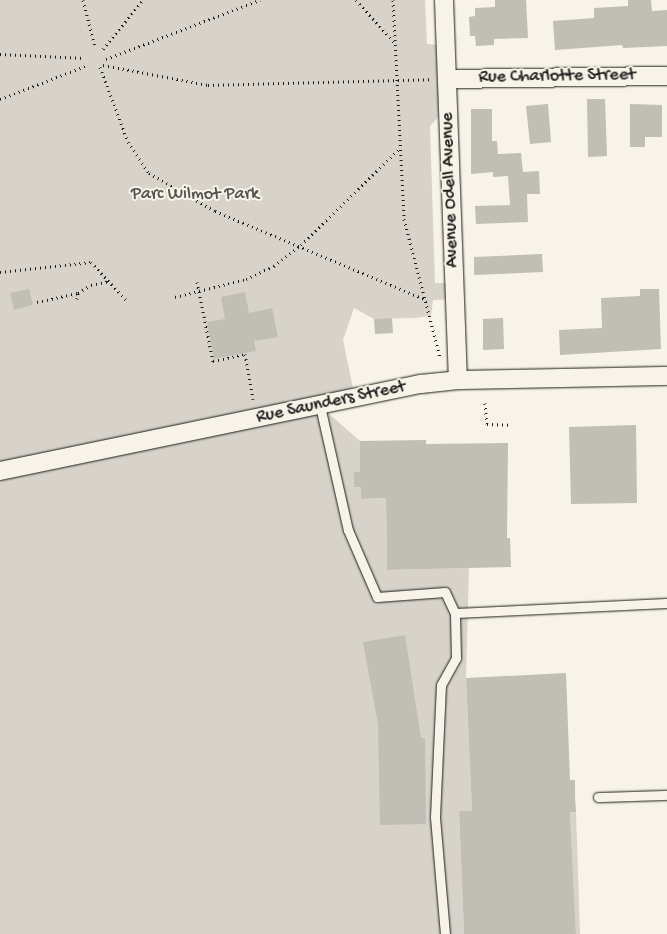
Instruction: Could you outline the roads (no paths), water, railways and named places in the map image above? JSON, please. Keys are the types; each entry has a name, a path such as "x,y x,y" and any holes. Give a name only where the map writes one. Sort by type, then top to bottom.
{"street":[{"name":"Avenue Odell Avenue","path":"444,0 442,79 458,380"},
{"name":"Rue Charlotte Street","path":"442,79 667,76"},
{"name":"Rue Saunders Street","path":"0,471 421,384 458,380 667,376"}],"lane":[{"path":"320,406 348,530 377,597 445,592 455,613 456,658 441,685 435,817 445,934"},
{"path":"455,613 667,603"},
{"path":"598,797 667,795"}],"park label":[{"name":"Parc Wilmot Park","path":"195,195"}]}
